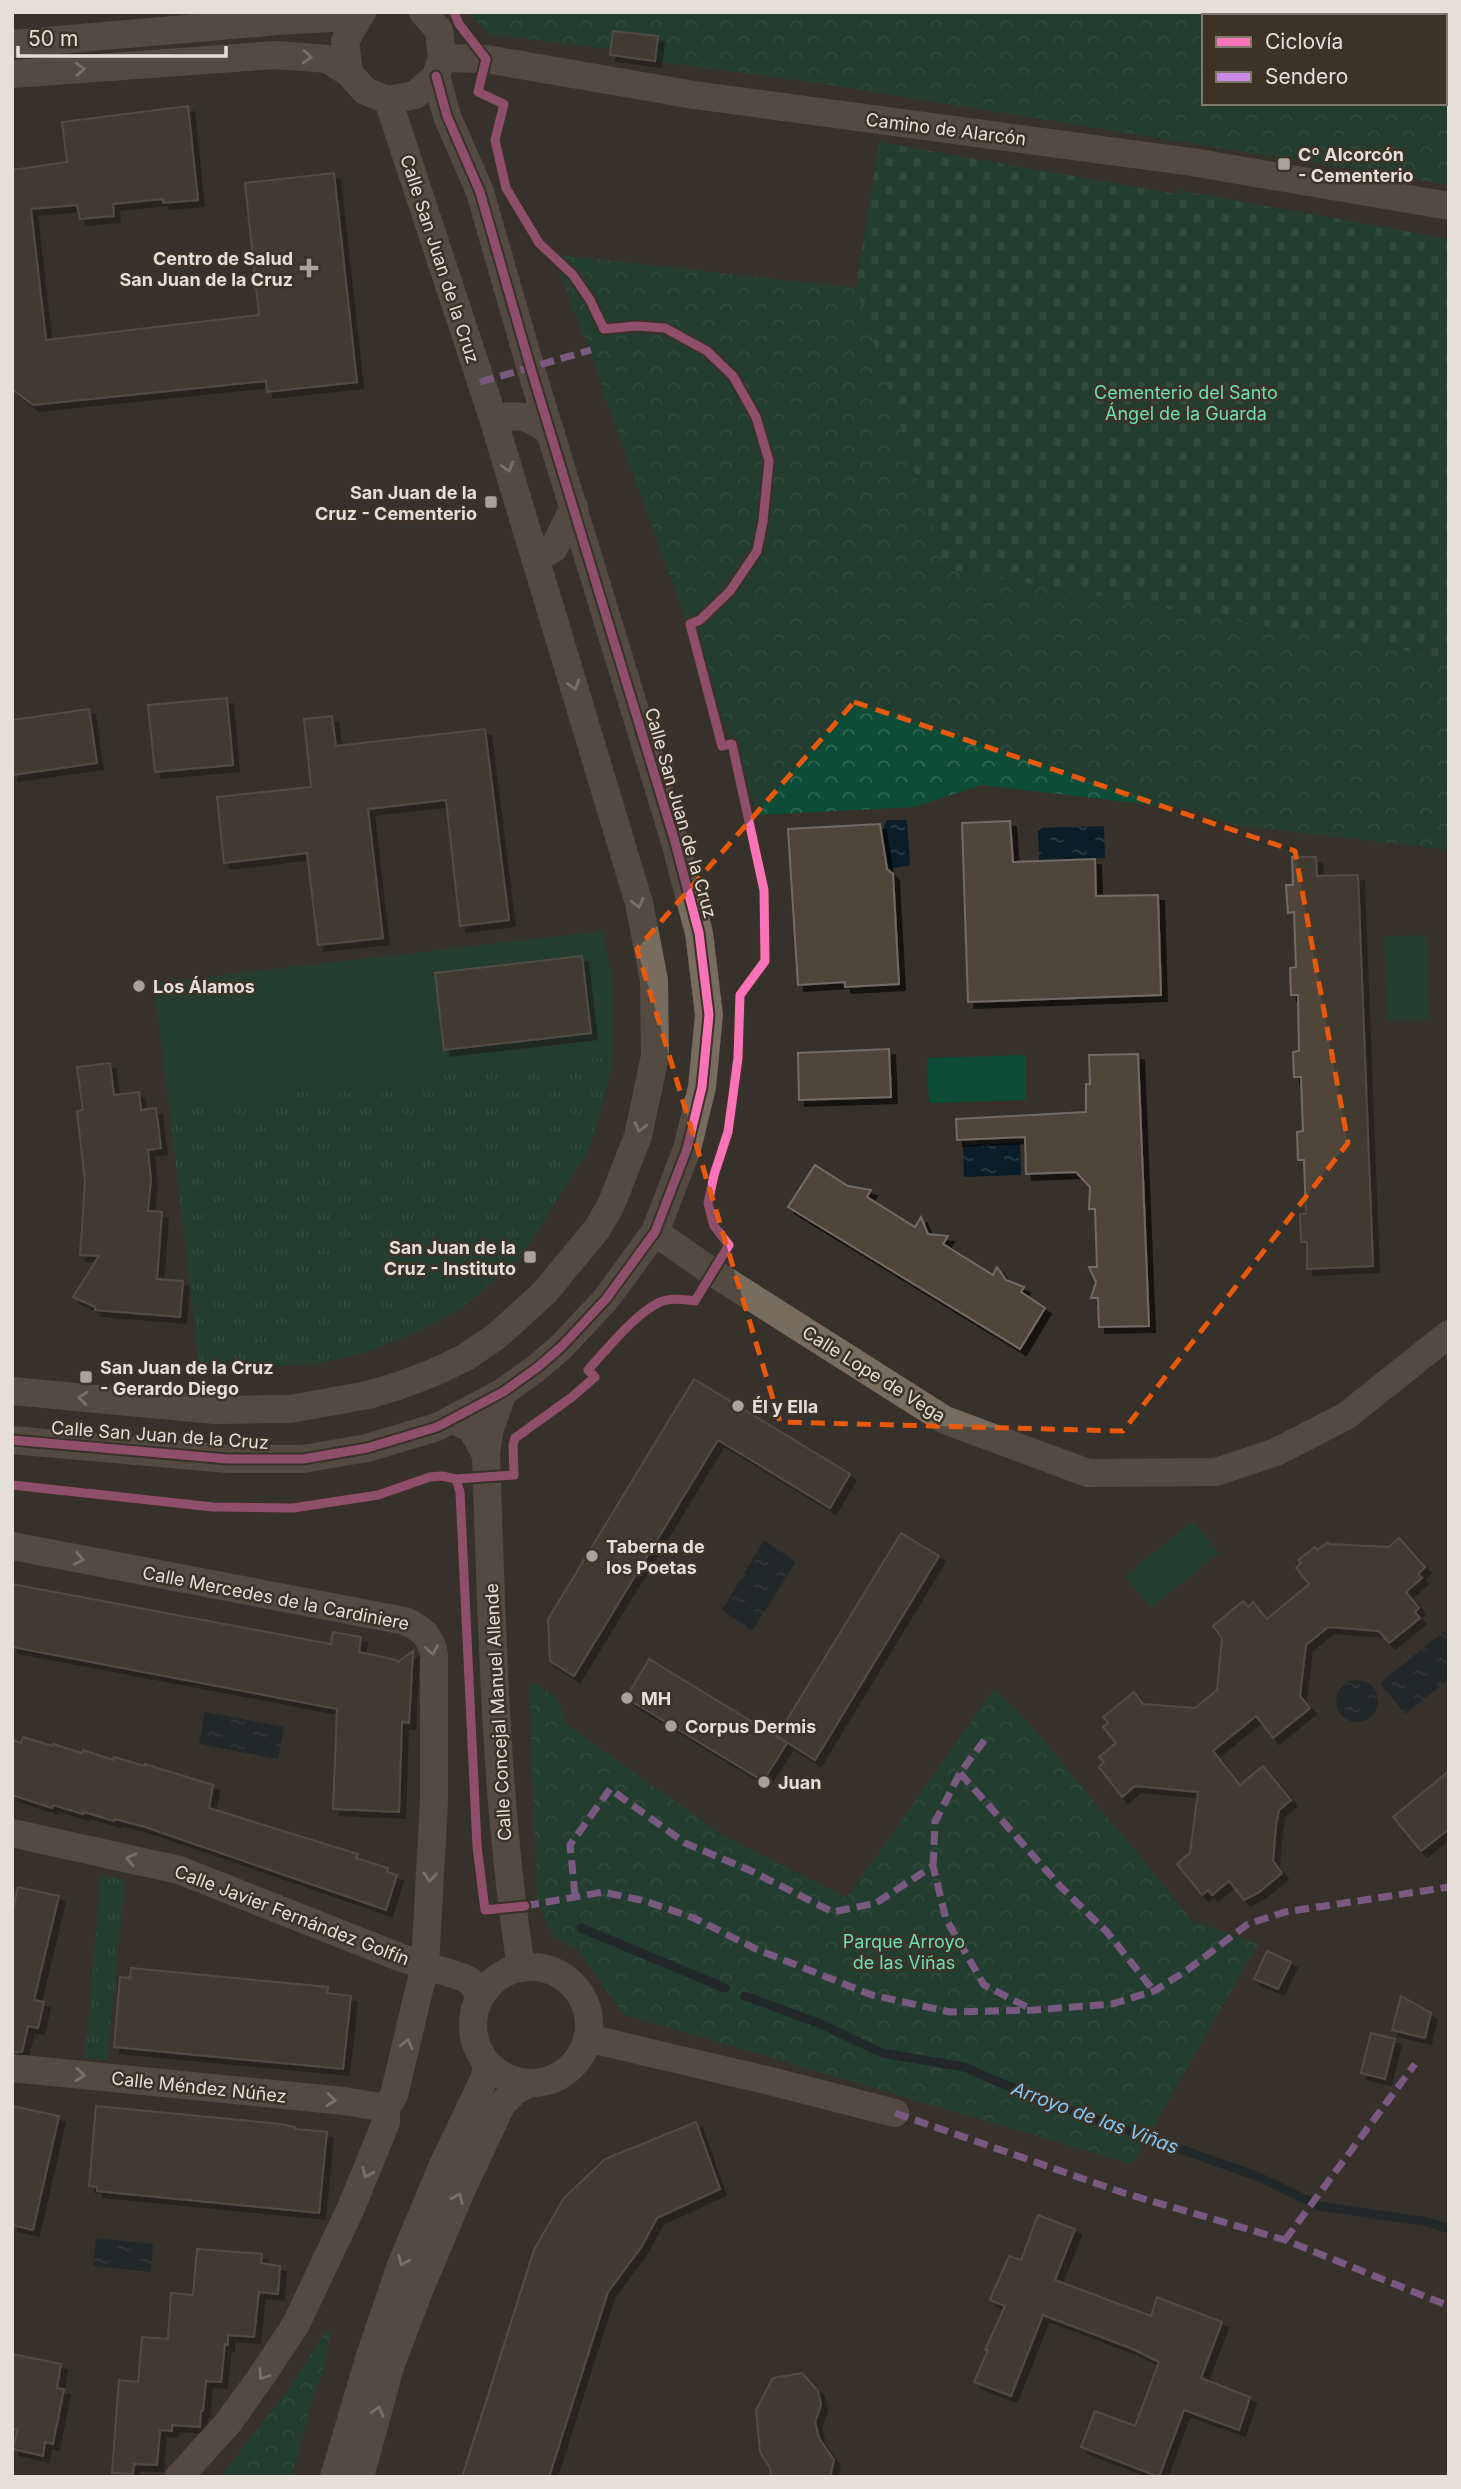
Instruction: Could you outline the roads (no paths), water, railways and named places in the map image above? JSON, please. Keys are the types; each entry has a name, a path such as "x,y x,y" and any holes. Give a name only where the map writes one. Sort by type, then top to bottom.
{"street":[{"path":"12,44 330,18 361,12"},
{"path":"349,73 345,41 361,12"},
{"name":"Calle San Juan de la Cruz","path":"13,1439 228,1459 303,1459 403,1439 453,1419 503,1392 538,1367 562,1346 606,1299 654,1233 690,1136 702,1087 709,1015 699,933 675,842 480,192 447,116 439,67 439,30 423,12"},
{"path":"12,74 276,55 328,59 349,73 365,91 388,100 415,95 439,67"},
{"name":"Camino de Alarcón","path":"439,67 486,59 694,95 1192,162 1449,206"},
{"name":"Calle San Juan de la Cruz","path":"12,1391 215,1410 290,1409 368,1395 435,1372 466,1357 498,1335 545,1292 597,1228 611,1205 639,1136 655,1056 654,980 639,903 493,418 388,100"},
{"path":"493,418 512,415 533,419 551,433"},
{"path":"537,559 554,548 574,507"},
{"name":"Calle Lope de Vega","path":"654,1233 945,1420 1088,1474 1216,1472 1276,1452 1346,1416 1449,1334"},
{"path":"12,1370 44,1394"},
{"name":"Calle Concejal Manuel Allende","path":"503,1392 489,1432 486,1455 494,1660 506,1849 521,1967"},
{"path":"453,1419 472,1429 486,1455"},
{"name":"Calle Mercedes de la Cardiniere","path":"12,1546 405,1620 419,1627 432,1640 434,1800 425,1965 394,2095 386,2108 386,2122 375,2153 296,2324 228,2423 179,2477"},
{"name":"Calle Javier Fernández Golfín","path":"12,1833 179,1870 470,1981 480,1996"},
{"path":"360,2477 390,2367 418,2293 461,2191 502,2104 515,2091 529,2083 555,2078 566,2071 583,2051 587,2038 587,2011 582,1997 564,1976 538,1967 521,1967 495,1979 480,1996 475,2007 472,2031 480,2054 487,2064 506,2078 529,2083"},
{"path":"587,2038 895,2113"},
{"path":"334,2477 400,2269 443,2165 482,2085 487,2064"},
{"name":"Calle Méndez Núñez","path":"12,2068 344,2101 386,2108"},
{"path":"317,2477 340,2422 355,2404"}],"water":[{"path":"887,820 907,820 910,865 890,869 884,849 880,849 881,835"},
{"path":"1104,826 1105,858 1039,860 1038,828"},
{"path":"1020,1143 1021,1175 964,1177 963,1145"},
{"path":"764,1540 796,1562 752,1631 722,1610"},
{"path":"1444,1631 1449,1638 1449,1679 1405,1714 1380,1683"},
{"path":"1357,1680 1372,1686 1378,1701 1372,1716 1357,1722 1342,1716 1336,1701 1342,1686"},
{"path":"205,1712 284,1727 278,1759 199,1744"},
{"path":"96,2238 153,2244 151,2272 93,2266"}],"waterway":[{"name":"Arroyo de las Viñas","path":"581,1928 725,1988"},
{"name":"Arroyo de las Viñas","path":"745,1996 821,2024 882,2053 964,2067 1031,2096 1259,2177 1319,2206 1428,2222 1449,2229"}],"place":[{"name":"Cº Alcorcón - Cementerio","path":"1284,164"},
{"name":"Centro de Salud San Juan de la Cruz","path":"309,268"},
{"name":"San Juan de la Cruz - Cementerio","path":"491,502"},
{"name":"Los Álamos","path":"139,986"},
{"name":"San Juan de la Cruz - Instituto","path":"530,1257"},
{"name":"San Juan de la Cruz - Gerardo Diego","path":"86,1377"},
{"name":"Él y Ella","path":"738,1406"},
{"name":"Taberna de los Poetas","path":"592,1556"},
{"name":"MH","path":"627,1698"},
{"name":"Corpus Dermis","path":"671,1726"},
{"name":"Juan","path":"764,1782"}],"park label":[{"name":"Cementerio del Santo Ángel de la Guarda","path":"1186,402"},
{"name":"Parque Arroyo de las Viñas","path":"904,1951"}]}
